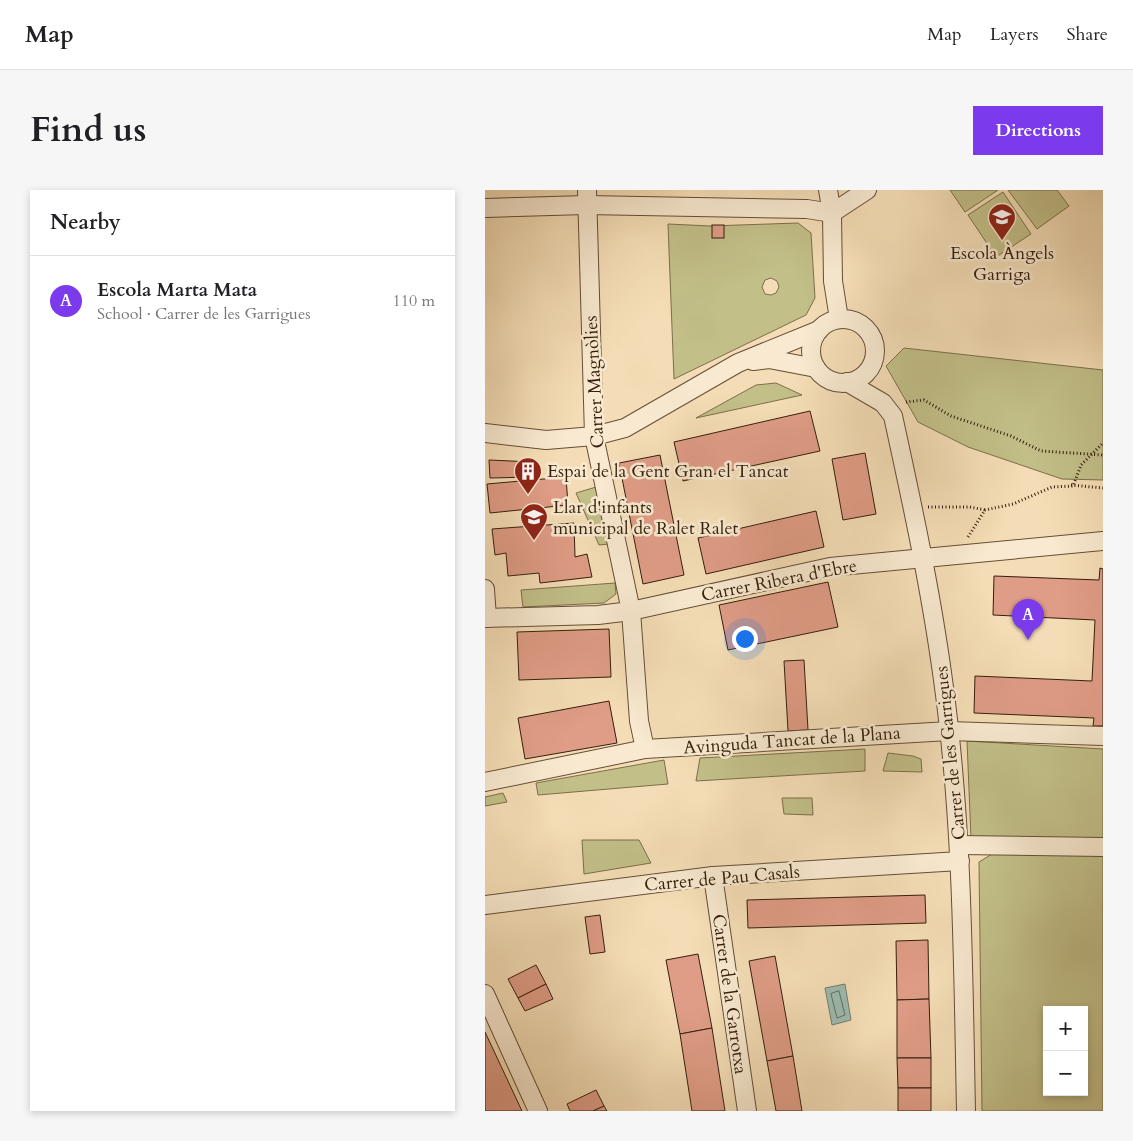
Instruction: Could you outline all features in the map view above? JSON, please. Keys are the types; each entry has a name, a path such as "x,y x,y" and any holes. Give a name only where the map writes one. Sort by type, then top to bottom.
{"street":[{"path":"828,190 832,213 833,281 839,319"},
{"path":"485,208 586,197 807,209 832,213 867,190"},
{"name":"Carrer Magnòlies","path":"586,197 594,436 631,611 639,721 645,749"},
{"path":"485,433 546,440 594,436 625,428 738,364 819,330 828,322 839,319 857,322 870,333 875,349 871,366 861,377 847,382 836,381 825,376 816,368 769,359 738,364"},
{"path":"816,368 812,355 813,342 819,330"},
{"name":"Carrer de les Garrigues","path":"871,366 883,403 893,416 924,558 943,680 960,853 967,1111"},
{"path":"847,382 883,403"},
{"name":"Carrer Ribera d'Ebre","path":"486,618 631,611 830,567 964,556 1103,541"},
{"path":"485,589 486,618"},
{"name":"Avinguda Tancat de la Plana","path":"485,782 645,749 949,730 1103,736"},
{"name":"Carrer de Pau Casals","path":"485,906 713,876 960,853 1103,847"},
{"name":"Carrer de la Garrotxa","path":"713,876 747,1111"},
{"path":"485,994 538,1111"}],"path":[{"path":"906,402 924,400 951,416 1011,436 1041,451 1103,455"},
{"path":"1071,486 1081,465 1103,443"},
{"path":"913,508 939,506 985,510 1013,504 1052,487 1103,488"},
{"path":"964,556 968,537 985,510"}],"shaded area":[{"path":"950,190 998,190 965,212"},
{"path":"1008,190 1057,190 1069,206 1037,229"},
{"path":"1003,192 1031,234 996,257 968,215"},
{"path":"798,223 811,233 815,298 806,315 674,379 668,224 710,226","holes":["771,278 777,281 779,287 776,293 771,295 765,294 762,287 765,280"]},
{"path":"904,348 1103,370 1103,480 1062,479 968,447 918,422 886,366"},
{"path":"776,383 802,395 696,418 756,385"},
{"path":"596,487 609,544 599,545 576,493"},
{"path":"615,583 616,594 604,603 523,607 521,590"},
{"path":"967,741 1103,749 1103,839 971,838"},
{"path":"865,749 865,771 696,781 700,758"},
{"path":"888,753 913,756 921,759 922,772 883,771"},
{"path":"664,760 668,784 538,795 536,783"},
{"path":"503,793 507,802 485,806 485,797"},
{"path":"782,798 812,798 813,815 784,814"},
{"path":"582,840 639,840 651,863 584,874"},
{"path":"992,854 1103,854 1103,1111 982,1111 979,862"}],"water":[{"path":"845,984 851,1020 832,1025 825,988"}],"building":[{"path":"712,225 724,225 724,238 712,238"},
{"path":"810,411 820,451 683,481 674,442"},
{"path":"865,453 876,514 843,520 832,459"},
{"path":"660,455 684,575 643,584 619,463"},
{"path":"489,460 532,462 532,477 490,478"},
{"name":"Espai de la Gent Gran el Tancat","path":"566,477 568,505 490,513 487,484"},
{"path":"816,511 824,547 706,574 698,538"},
{"name":"Llar d'infants municipal de Ralet Ralet","path":"574,523 575,557 587,554 592,577 540,583 539,573 508,576 506,553 495,555 492,529"},
{"path":"1100,568 1103,569 1103,726 1093,726 1094,718 974,713 975,676 1092,681 1095,620 993,615 994,576 1099,580"},
{"path":"828,582 838,627 728,650 719,605"},
{"path":"609,629 611,677 519,680 517,632"},
{"path":"804,660 808,730 788,731 784,661"},
{"path":"609,701 617,743 525,759 518,718"},
{"path":"925,895 926,923 748,928 747,900"},
{"path":"600,915 605,952 590,954 585,917"},
{"path":"928,940 929,999 897,1000 896,941"},
{"path":"698,954 712,1028 680,1034 666,960"},
{"path":"775,956 793,1056 767,1061 749,961"},
{"path":"536,965 546,984 518,998 508,979"},
{"path":"546,984 553,999 525,1011 518,998"},
{"path":"929,999 931,1058 897,1058 897,1000"},
{"path":"712,1028 725,1111 692,1111 680,1034"},
{"path":"485,1032 522,1111 485,1111"},
{"path":"793,1056 802,1111 776,1111 767,1061"},
{"path":"897,1058 931,1058 931,1088 898,1088"},
{"path":"898,1088 931,1088 931,1111 898,1111"},
{"path":"596,1090 604,1106 593,1111 570,1111 567,1104"},
{"path":"604,1106 607,1111 593,1111"}],"place":[{"name":"Escola Àngels Garriga","path":"1002,241"},
{"name":"Espai de la Gent Gran el Tancat","path":"528,495"},
{"name":"Llar d'infants municipal de Ralet Ralet","path":"534,541"},
{"name":"Escola Marta Mata","path":"1028,640"}]}
